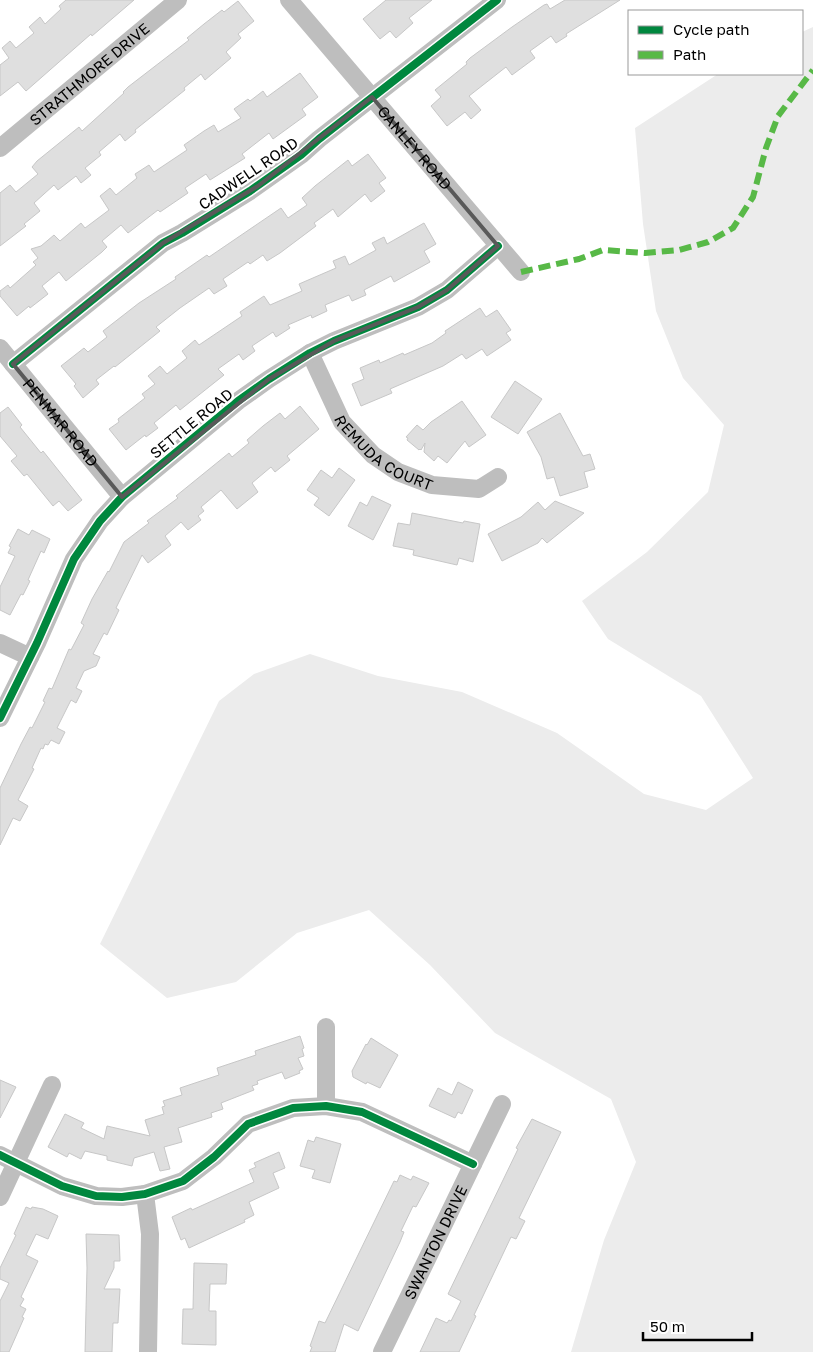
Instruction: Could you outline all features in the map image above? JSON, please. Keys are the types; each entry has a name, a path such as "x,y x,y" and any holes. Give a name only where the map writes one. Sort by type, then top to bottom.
{"street":[{"name":"STRATHMORE DRIVE","path":"0,148 178,0"},
{"name":"GANLEY ROAD","path":"289,0 521,272"},
{"name":"CADWELL ROAD","path":"13,364 162,244 258,186 301,155 497,0"},
{"name":"SETTLE ROAD","path":"0,718 74,559 100,521 122,497 238,401 269,379 310,353 334,341 418,307 447,290 498,246"},
{"name":"PENMAR ROAD","path":"0,348 122,497"},
{"name":"REMUDA COURT","path":"310,353 342,422 373,455 398,472 432,485 479,489 498,476"},
{"path":"0,643 30,657"},
{"path":"326,1027 326,1106"},
{"path":"0,1197 52,1085"},
{"name":"SWANTON DRIVE","path":"382,1352 502,1104"},
{"path":"0,1155 62,1186 96,1196 122,1197 145,1194 183,1181 214,1157 248,1124 293,1108 326,1106 362,1112 473,1164"},
{"path":"145,1194 150,1234 148,1352"}],"highlighted area":[{"path":"372,97 498,246 447,290 418,307 334,341 269,379 122,497 13,364 163,243 258,186"}],"shaded area":[{"path":"813,27 813,1352 571,1352 604,1240 636,1162 611,1099 495,1033 430,965 369,910 297,933 236,982 167,998 100,944 219,701 254,674 310,654 378,676 462,692 557,733 644,794 706,810 753,778 701,696 608,639 582,601 647,552 708,492 724,425 683,378 656,311 643,224 635,128 716,75 803,75 803,32"}],"building":[{"path":"66,0 134,0 92,36 91,34 26,91 18,82 0,96 0,65 9,58 2,48 10,41 16,48 34,33 29,27 40,17 45,24 61,9 59,6"},
{"path":"386,0 432,0 409,18 413,23 396,38 390,31 380,39 363,19"},
{"path":"565,0 620,0 566,34 567,36 556,43 551,36 530,51 535,58 512,75 506,67 469,96 481,110 471,119 465,112 447,126 431,106 441,97 435,90 467,64 466,62 470,58 512,27 544,5 547,4 550,9"},
{"path":"238,1 254,21 238,34 241,38 226,52 231,58 205,80 201,74 184,88 185,90 135,130 136,132 125,141 120,134 99,152 101,155 85,168 91,175 81,183 76,176 58,190 54,185 34,203 40,211 24,224 26,226 0,246 0,193 10,185 16,192 38,174 32,167 37,161 79,127 82,131 124,93 128,87 189,40 187,38 204,24 222,10 224,12"},
{"path":"300,73 318,97 302,109 306,115 273,139 269,133 242,154 245,158 210,180 206,174 185,188 188,193 160,212 158,210 128,233 121,225 102,241 107,247 102,252 66,281 59,272 42,286 48,294 17,316 0,296 0,291 8,285 10,288 36,265 33,262 38,258 31,249 41,246 54,235 60,241 81,223 85,228 109,210 100,196 110,188 116,195 137,178 135,174 149,165 154,172 187,150 184,145 204,131 214,125 218,132 241,118 234,109 248,99 250,101 263,91 267,97"},
{"path":"368,154 386,178 379,183 385,191 371,202 365,194 338,217 333,209 314,223 316,226 280,253 267,261 263,255 250,264 248,262 223,279 227,286 214,294 209,288 156,327 160,331 96,380 99,384 83,398 74,386 76,384 61,366 84,348 88,352 107,337 103,331 139,303 176,279 175,277 207,255 209,257 281,208 288,218 307,205 302,198 315,186 348,160 352,166"},
{"path":"424,223 436,244 424,251 430,262 394,282 391,276 364,290 366,295 352,301 349,295 325,305 327,311 312,318 311,315 288,325 290,328 276,337 273,332 252,346 255,351 243,360 239,354 218,369 224,375 180,410 176,405 154,423 158,428 146,437 145,435 126,450 109,429 119,422 118,419 145,398 142,394 155,384 148,376 160,366 167,374 187,358 182,351 195,340 199,345 242,316 240,312 264,296 270,305 302,291 299,284 336,268 333,261 345,256 349,265 376,250 372,243 384,237 387,244"},
{"path":"480,308 486,317 497,310 511,330 506,333 511,340 487,356 482,349 466,359 462,354 443,366 390,389 392,393 361,406 352,384 364,379 360,368 379,360 380,363 403,353 404,355 432,343 446,333 445,331"},
{"path":"515,381 542,399 518,434 491,417"},
{"path":"462,401 486,435 469,447 465,441 447,463 438,456 434,461 424,452 425,443 421,450 419,450 407,440 408,438 406,437 417,425 423,430 431,422"},
{"path":"300,406 319,429 287,456 290,460 275,472 271,467 252,483 258,492 237,509 221,490 201,507 204,511 198,516 201,520 188,530 181,522 165,536 171,545 148,563 142,555 116,608 119,610 107,635 104,633 93,654 100,657 96,666 84,671 76,688 82,691 76,703 71,700 57,728 65,732 59,744 51,740 48,745 45,744 43,749 41,748 32,768 34,769 18,800 28,806 20,821 13,818 0,845 0,788 21,744 30,727 32,728 45,702 43,701 49,688 52,689 69,649 71,650 84,625 81,623 92,599 109,572 124,542 149,523 147,521 178,498 176,496 229,453 232,457 249,443 247,440 263,426 280,413 285,419"},
{"path":"8,407 22,425 20,427 41,453 43,451 82,500 68,511 59,501 53,506 27,474 24,476 11,461 17,456 0,436 0,413"},
{"path":"560,413 583,456 590,454 595,469 584,472 588,487 560,496 554,477 547,479 541,457 527,432"},
{"path":"339,468 355,480 329,516 314,505 319,498 307,490 321,470 332,478"},
{"path":"372,496 391,505 373,540 348,526 360,502 367,506"},
{"path":"555,501 584,513 547,543 542,538 538,543 502,561 488,534 521,517 538,502 545,510"},
{"path":"412,513 463,523 464,521 480,524 473,562 459,558 457,565 413,555 414,550 393,546 398,523 410,525"},
{"path":"18,529 29,535 32,530 50,539 44,553 41,551 28,580 30,581 10,615 0,610 0,587 15,556 8,553 11,547 9,546"},
{"path":"300,1036 304,1048 302,1049 304,1056 298,1058 303,1069 299,1071 300,1073 285,1079 282,1072 257,1081 258,1084 252,1086 254,1090 221,1103 223,1109 211,1113 212,1117 178,1128 182,1142 164,1147 170,1169 160,1171 154,1152 134,1158 132,1166 107,1160 107,1156 85,1151 81,1159 69,1153 67,1157 48,1147 65,1114 84,1123 81,1128 104,1139 107,1126 150,1136 145,1120 164,1114 162,1107 165,1106 163,1101 182,1095 180,1088 219,1075 217,1068 256,1055 255,1051"},
{"path":"371,1038 398,1055 380,1088 367,1082 366,1084 353,1077 352,1071"},
{"path":"0,1080 16,1087 0,1118"},
{"path":"458,1082 473,1090 462,1114 458,1112 455,1118 429,1106 438,1088 452,1095"},
{"path":"532,1119 561,1132 519,1218 525,1221 516,1239 511,1237 474,1315 476,1316 459,1352 420,1352 436,1318 447,1323 449,1320 451,1321 461,1301 448,1294 518,1149 516,1148"},
{"path":"316,1137 341,1144 330,1183 312,1178 315,1170 300,1166 308,1140 314,1142"},
{"path":"279,1152 285,1168 273,1173 279,1188 249,1202 254,1215 244,1220 245,1222 189,1248 185,1238 181,1240 172,1217 254,1182 249,1170 256,1167 254,1163"},
{"path":"400,1175 411,1180 413,1176 429,1183 416,1207 413,1206 401,1231 404,1232 400,1242 358,1331 344,1324 335,1352 310,1352 312,1347 310,1346 319,1321 325,1323 394,1181 397,1182"},
{"path":"26,1207 43,1209 58,1216 48,1239 36,1234 26,1255 38,1261 21,1297 24,1299 20,1306 26,1309 22,1317 24,1318 9,1352 0,1352 0,1301 9,1283 0,1279 0,1268 16,1235 14,1234"},
{"path":"86,1234 119,1235 120,1261 114,1261 114,1268 104,1289 120,1289 118,1323 113,1323 112,1352 85,1352"},
{"path":"194,1263 227,1264 226,1284 210,1284 209,1311 216,1311 216,1345 182,1344 183,1309 193,1309"}],"marked path":[{"path":"521,272 579,259 603,250 645,253 679,250 708,242 733,228 753,197 766,148 778,116 813,70"}],"cycle path":[{"path":"13,364 163,243 250,191 301,155 497,0"},
{"path":"0,718 37,643 74,559 100,521 122,497 238,401 269,379 310,353 334,341 418,307 447,290 498,246"},
{"path":"0,1155 62,1186 96,1196 122,1197 145,1194 183,1181 214,1157 248,1124 293,1108 326,1106 362,1112 473,1164"}]}
